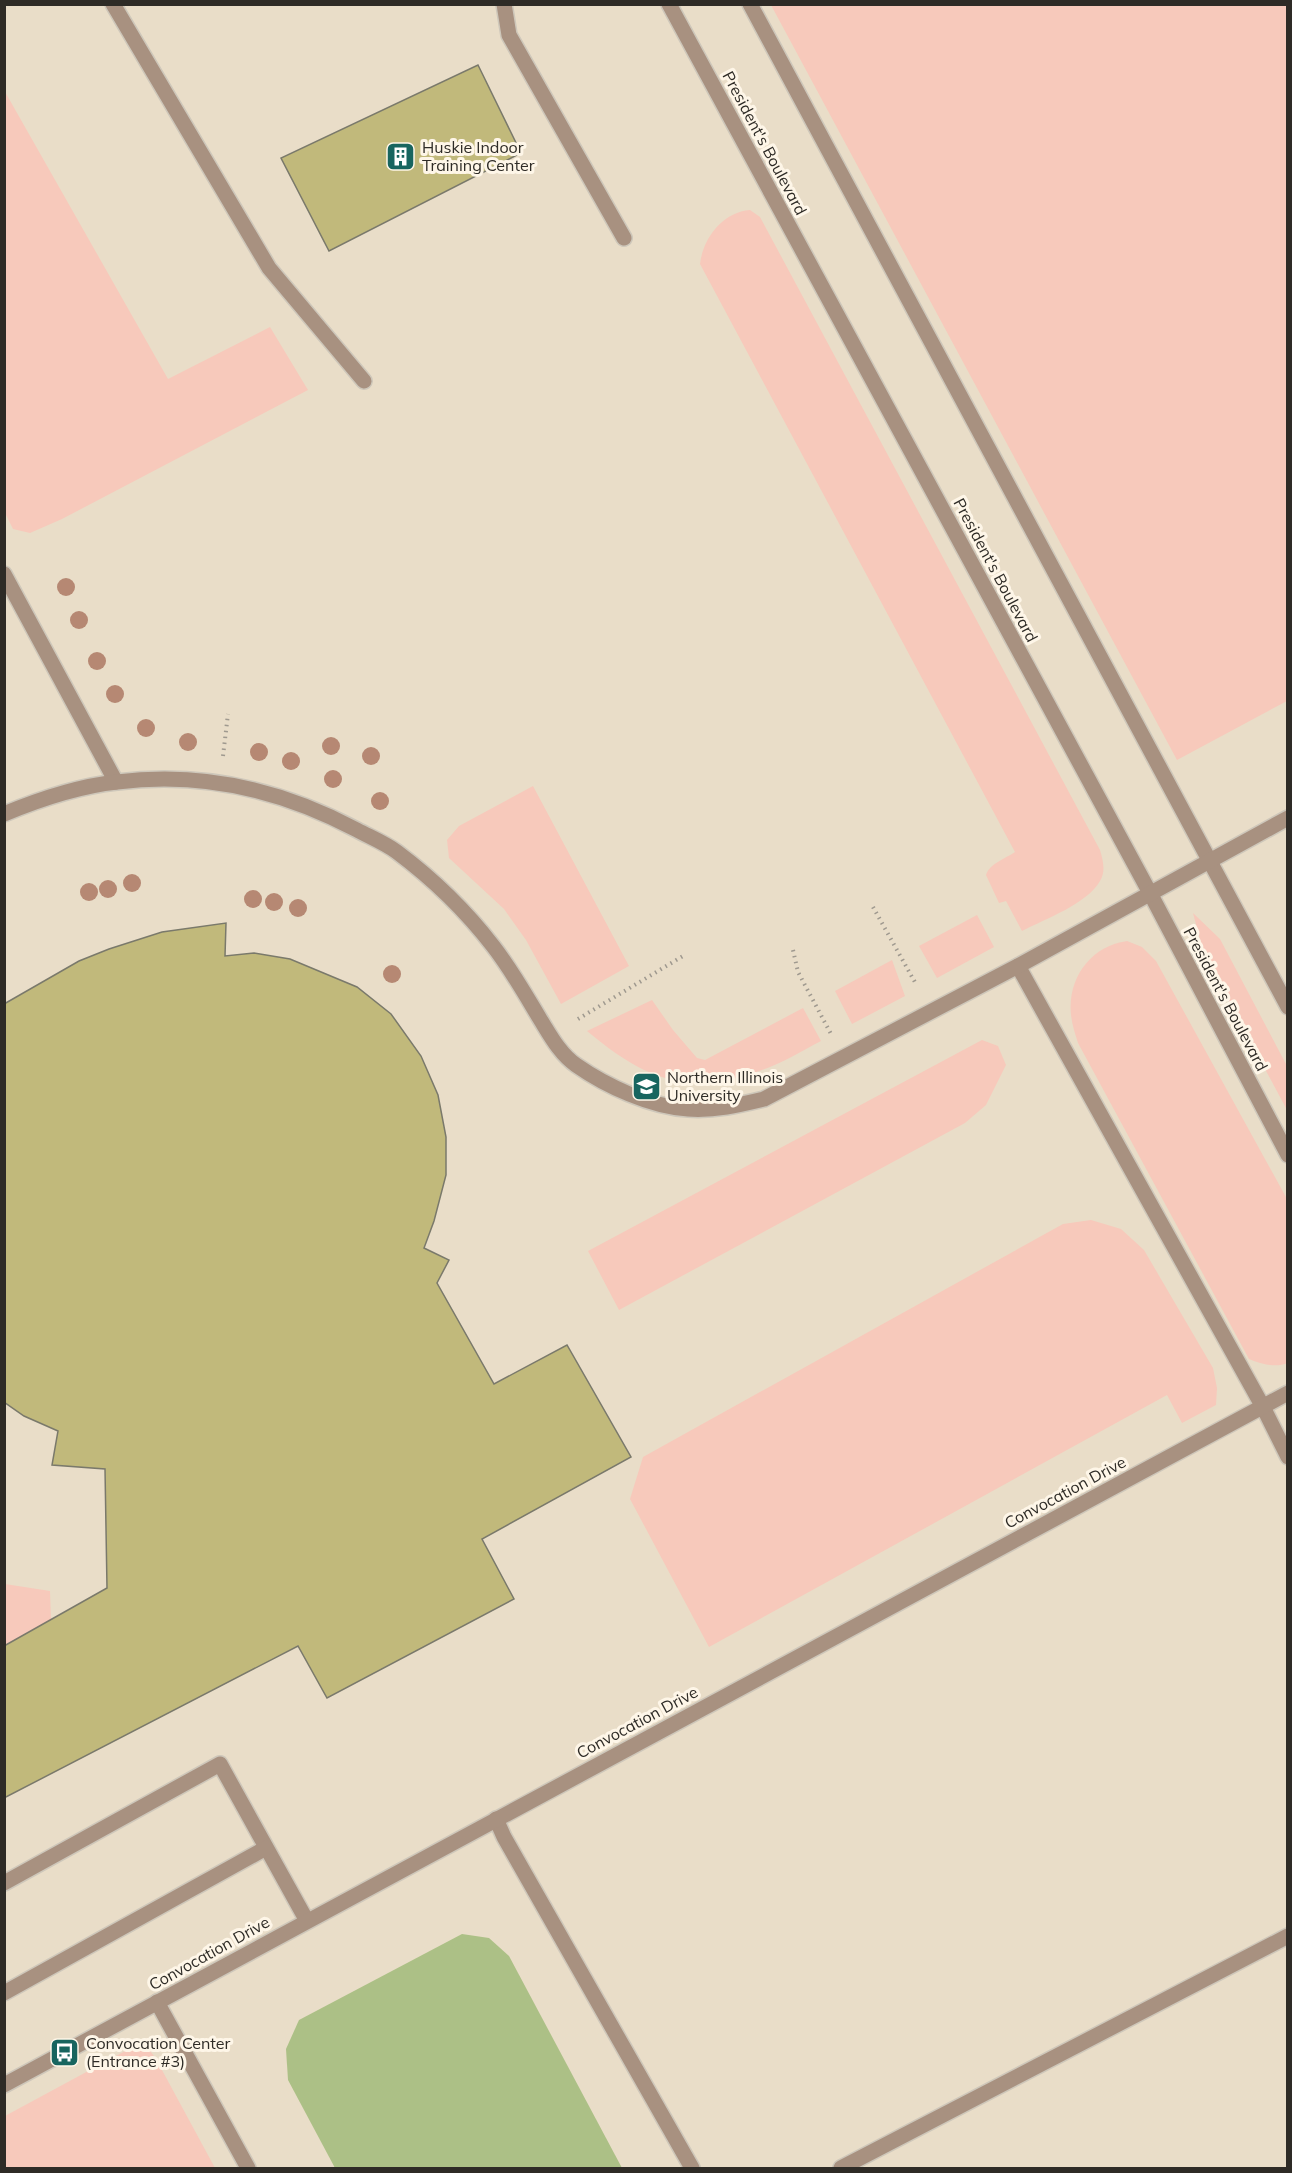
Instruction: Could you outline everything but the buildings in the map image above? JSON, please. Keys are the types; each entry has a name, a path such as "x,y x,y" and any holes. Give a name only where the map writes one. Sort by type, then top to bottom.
{"street":[{"path":"113,4 269,268 364,381"},
{"path":"504,4 509,35 624,238"},
{"name":"President's Boulevard","path":"669,4 1150,893 1287,1155"},
{"path":"750,4 1287,1007"},
{"path":"4,574 116,782"},
{"path":"4,814 57,795 116,782 176,778 220,782 284,797 333,817 395,851 435,883 494,947 561,1051 574,1064 651,1103 687,1109 725,1108 764,1099 1018,966 1287,818"},
{"path":"1018,966 1263,1407 1287,1457"},
{"name":"Convocation Drive","path":"4,2085 1287,1393"},
{"path":"4,1883 220,1764 307,1921"},
{"path":"496,1819 504,1838 692,2169"},
{"path":"4,1994 266,1848"},
{"path":"841,2169 1287,1936"},
{"path":"157,2002 248,2169"}],"path":[{"path":"223,756 228,714"},
{"path":"873,907 916,984"},
{"path":"793,950 798,972 831,1034"},
{"path":"578,1019 683,956"}],"shaded area":[{"name":"Northern Illinois University","path":"5,5 1287,5 1287,2168 5,2168"},
{"path":"771,5 1287,5 1287,701 1177,760"},
{"path":"4,90 168,379 270,327 308,390 62,519 30,533 13,529 5,513"},
{"path":"750,210 760,217 1100,850 1103,874 1094,889 1076,904 1022,931 1006,901 999,903 986,875 994,864 1015,852 700,264 705,245 716,228 731,216"},
{"path":"533,786 629,966 561,1004 526,940 504,909 449,858 447,840 459,826"},
{"path":"1193,913 1220,939 1287,1066 1287,1110 1204,955"},
{"path":"977,915 994,947 937,978 919,946"},
{"path":"1127,941 1142,947 1156,961 1287,1199 1288,1363 1268,1365 1249,1359 1078,1043 1071,1018 1071,1001 1077,977 1092,957 1102,949"},
{"path":"892,960 905,996 852,1024 835,991"},
{"path":"652,1000 697,1058 705,1060 803,1008 821,1041 777,1064 736,1078 712,1082 669,1079 629,1062 587,1031"},
{"path":"982,1040 998,1046 1006,1065 986,1105 965,1123 619,1310 588,1251"},
{"path":"1091,1220 1121,1229 1144,1250 1213,1368 1217,1388 1216,1405 1182,1423 1167,1395 709,1647 630,1499 643,1457 1063,1224"},
{"path":"5,1584 50,1591 51,1620 5,1646"},
{"path":"462,1934 489,1938 509,1956 622,2168 335,2168 288,2080 286,2049 299,2020"},
{"path":"140,2043 146,2045 156,2059 215,2168 5,2168 5,2116"}],"place":[{"name":"Huskie Indoor Training Center","path":"401,156"},
{"name":"Northern Illinois University","path":"646,1086"},
{"name":"Convocation Center (Entrance #3)","path":"65,2052"}]}
